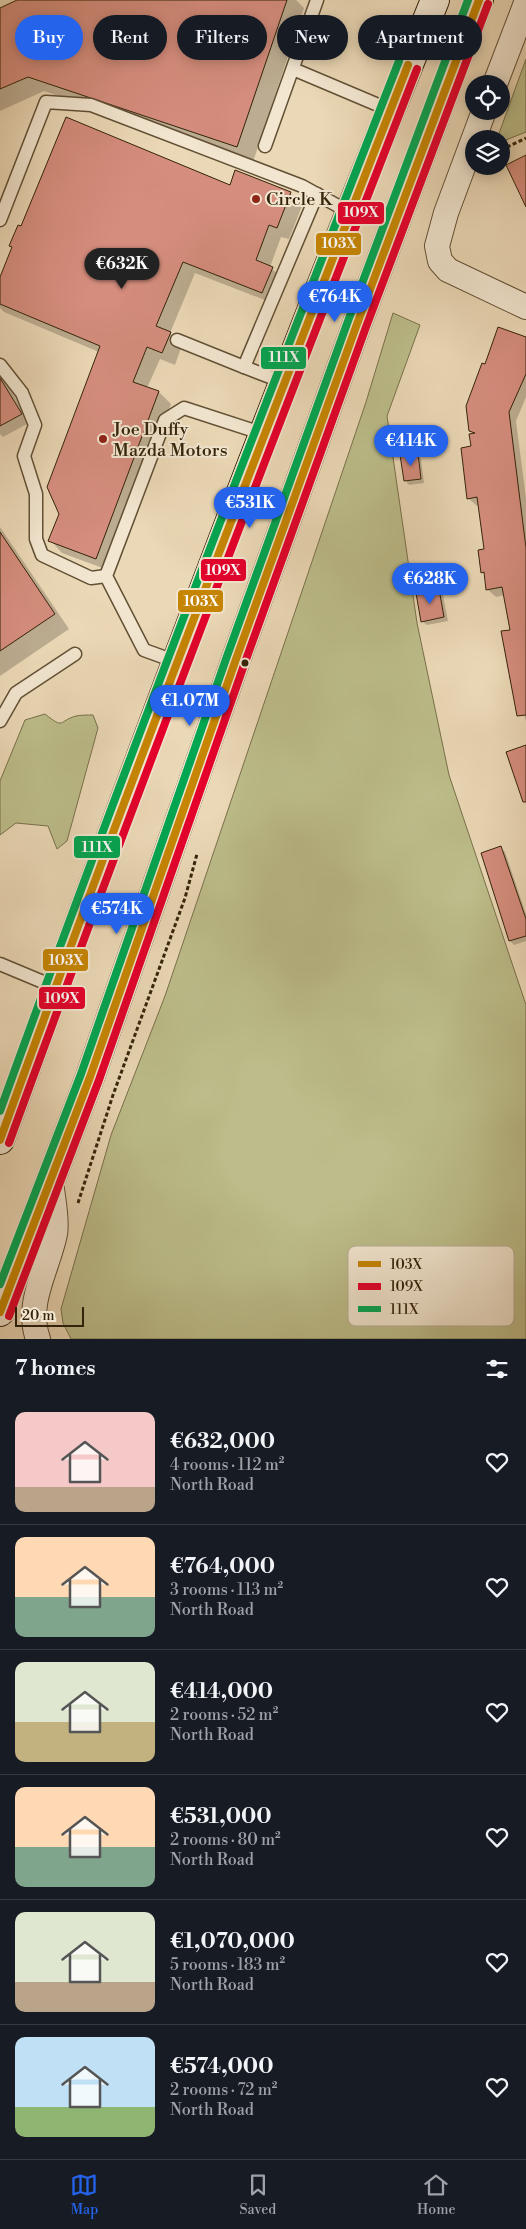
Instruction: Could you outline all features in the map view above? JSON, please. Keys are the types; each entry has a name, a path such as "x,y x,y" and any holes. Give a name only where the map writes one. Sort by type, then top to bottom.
{"main road":[{"path":"0,1140 55,987 283,382 349,212 435,0"},
{"path":"0,1312 90,1078 235,662 357,324 479,0"}],"street":[{"path":"499,75 525,9"},
{"path":"481,120 446,213 437,246 440,261 448,270 526,307"},
{"path":"38,1339 35,1330 36,1295 55,1232 51,1180"}],"lane":[{"path":"265,146 317,0"},
{"path":"293,69 390,110"},
{"path":"0,220 46,102 91,105 302,186 349,212"},
{"path":"244,366 317,194"},
{"path":"177,340 283,382"},
{"path":"0,365 22,393 35,425 24,456 36,494 36,539 42,555 91,578 106,576"},
{"path":"177,662 144,650 106,576 165,420 184,408 264,434"},
{"path":"0,721 16,693 74,654"},
{"path":"0,964 55,987"}],"path":[{"path":"510,146 526,138"},
{"path":"76,1212 113,1095 185,898 198,850"}],"green space":[{"path":"526,59 526,132 510,138 510,130 500,130 504,120 510,120 510,103"},
{"path":"393,313 420,325 387,416 417,623 449,775 526,1005 526,1339 71,1339 63,1323 61,1309 111,1135 165,996 366,402"},
{"path":"45,714 59,723 76,716 93,715 98,728 67,841 57,849 48,826 16,823 0,835 0,781 25,720"}],"building":[{"path":"17,0 287,0 282,15 277,15 277,29 267,59 267,15 177,15 177,60 267,60 237,147 28,77 0,89 0,8"},
{"path":"66,117 230,185 235,170 291,192 277,228 269,225 256,260 273,267 262,293 183,262 156,326 171,332 162,353 147,347 133,382 159,391 96,559 48,541 59,514 47,487 100,346 0,304 0,277 12,247 9,246 18,225 21,226"},
{"path":"526,155 526,207 510,173 510,163"},
{"path":"498,327 526,337 526,374 509,412 526,548 526,715 517,716 501,631 510,630 502,587 486,590 484,572 481,573 478,550 484,549 477,497 467,499 461,448 471,446 469,434 475,433 469,431 466,406 482,363 485,364"},
{"path":"0,378 22,414 0,426"},
{"path":"418,453 421,479 404,481 400,455"},
{"path":"0,532 55,614 0,651"},
{"path":"439,589 444,617 421,622 416,593"},
{"path":"526,745 526,802 523,802 506,752"},
{"path":"501,846 526,919 526,936 509,941 481,853"}],"transit line":[{"name":"111X","path":"0,1284 81,1074 226,659 348,321 468,0"},
{"name":"103X","path":"0,1312 90,1077 235,662 357,324 479,0"},
{"name":"109X","path":"9,1316 99,1080 244,665 366,327 488,4"},
{"name":"111X","path":"0,1111 146,716 399,61"},
{"name":"103X","path":"0,1140 150,735 408,65"},
{"name":"109X","path":"9,1143 210,605 417,69"}],"place":[{"name":"Circle K","path":"256,199"},
{"name":"Joe Duffy Mazda Motors","path":"103,439"}]}
